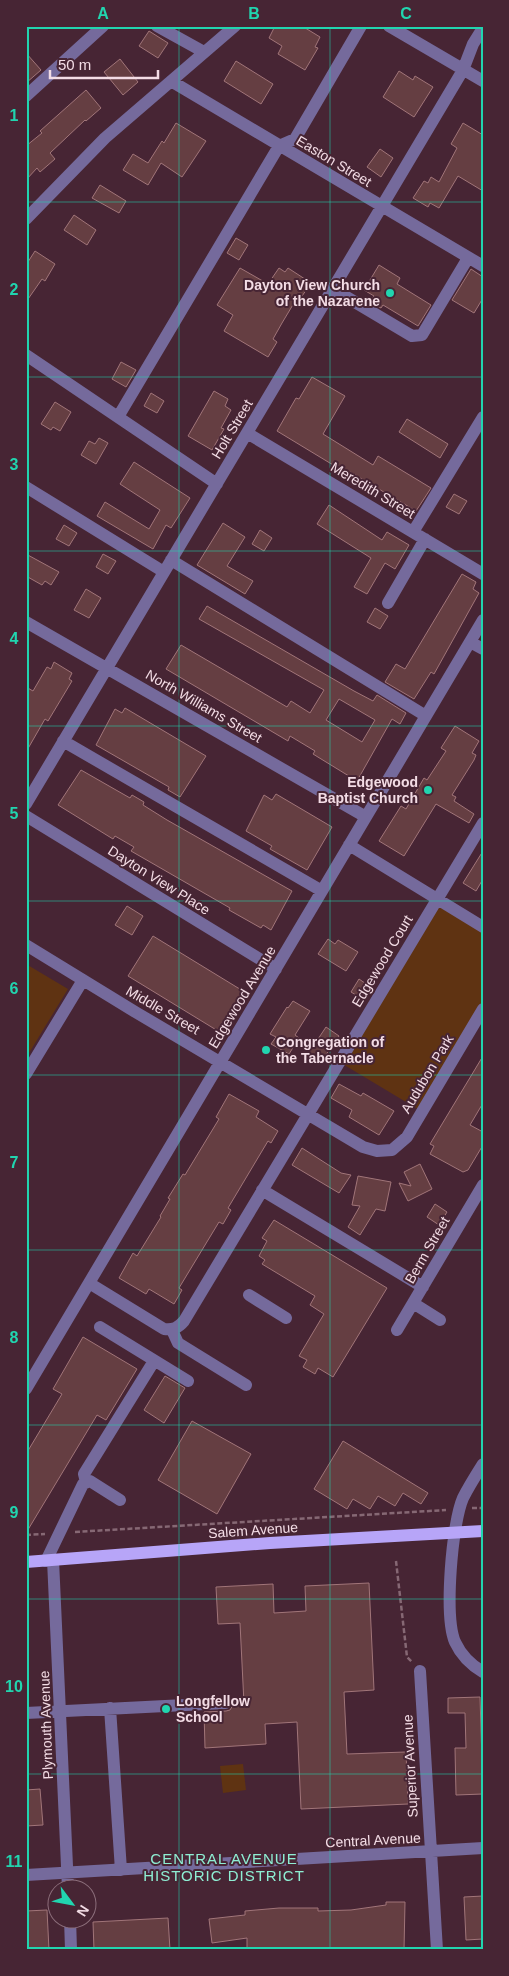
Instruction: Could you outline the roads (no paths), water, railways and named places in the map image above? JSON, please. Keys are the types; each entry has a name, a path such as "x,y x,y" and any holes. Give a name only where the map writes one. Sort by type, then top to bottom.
{"main road":[{"name":"Salem Avenue","path":"26,1562 270,1543 483,1531"}],"street":[{"path":"26,96 103,26"},
{"path":"157,26 204,52"},
{"path":"26,219 105,138 235,26"},
{"path":"118,417 279,146 295,139 362,26"},
{"path":"389,26 483,82"},
{"name":"Holt Street","path":"26,804 463,70 473,44 483,28"},
{"name":"Easton Street","path":"171,81 483,266"},
{"path":"333,289 412,336 422,335 468,258"},
{"path":"26,354 216,484"},
{"path":"413,532 483,417"},
{"name":"Meredith Street","path":"247,433 483,574"},
{"path":"26,488 164,572"},
{"path":"388,603 425,539"},
{"path":"171,560 426,716"},
{"name":"Edgewood Avenue","path":"26,1389 483,620"},
{"name":"North Williams Street","path":"26,622 366,816"},
{"path":"470,642 483,649"},
{"path":"63,741 322,891"},
{"name":"Dayton View Place","path":"26,816 276,969"},
{"name":"Edgewood Court","path":"172,1330 180,1326 184,1321 483,822"},
{"path":"349,845 436,900 483,927"},
{"name":"Middle Street","path":"26,945 363,1147 377,1151 392,1150"},
{"path":"26,1074 83,980"},
{"name":"Audubon Park","path":"392,1150 407,1137 483,1009"},
{"name":"Berm Street","path":"396,1330 483,1185"},
{"path":"262,1190 423,1286"},
{"path":"89,1283 164,1329 172,1330 178,1343 246,1385"},
{"path":"249,1295 286,1318"},
{"path":"413,1304 440,1320"},
{"path":"100,1327 188,1381"},
{"path":"86,1482 84,1474 154,1361"},
{"path":"483,1464 463,1498 460,1509 454,1533 449,1598 454,1640 462,1654 474,1667 483,1672"},
{"path":"49,1561 59,1533 83,1484 90,1481 120,1500"},
{"name":"Plymouth Avenue","path":"49,1561 60,1711 67,1878"},
{"name":"Superior Avenue","path":"420,1671 436,1950"},
{"path":"26,1713 225,1703"},
{"path":"110,1708 121,1870"},
{"name":"Central Avenue","path":"26,1875 483,1848"},
{"path":"70,1928 71,1950"}],"place":[{"name":"Dayton View Church of the Nazarene","path":"390,293"},
{"name":"Edgewood Baptist Church","path":"428,790"},
{"name":"Congregation of the Tabernacle","path":"266,1050"},
{"name":"Longfellow School","path":"166,1709"}],"district":[{"name":"CENTRAL AVENUE HISTORIC DISTRICT","path":"224,1866"}]}
